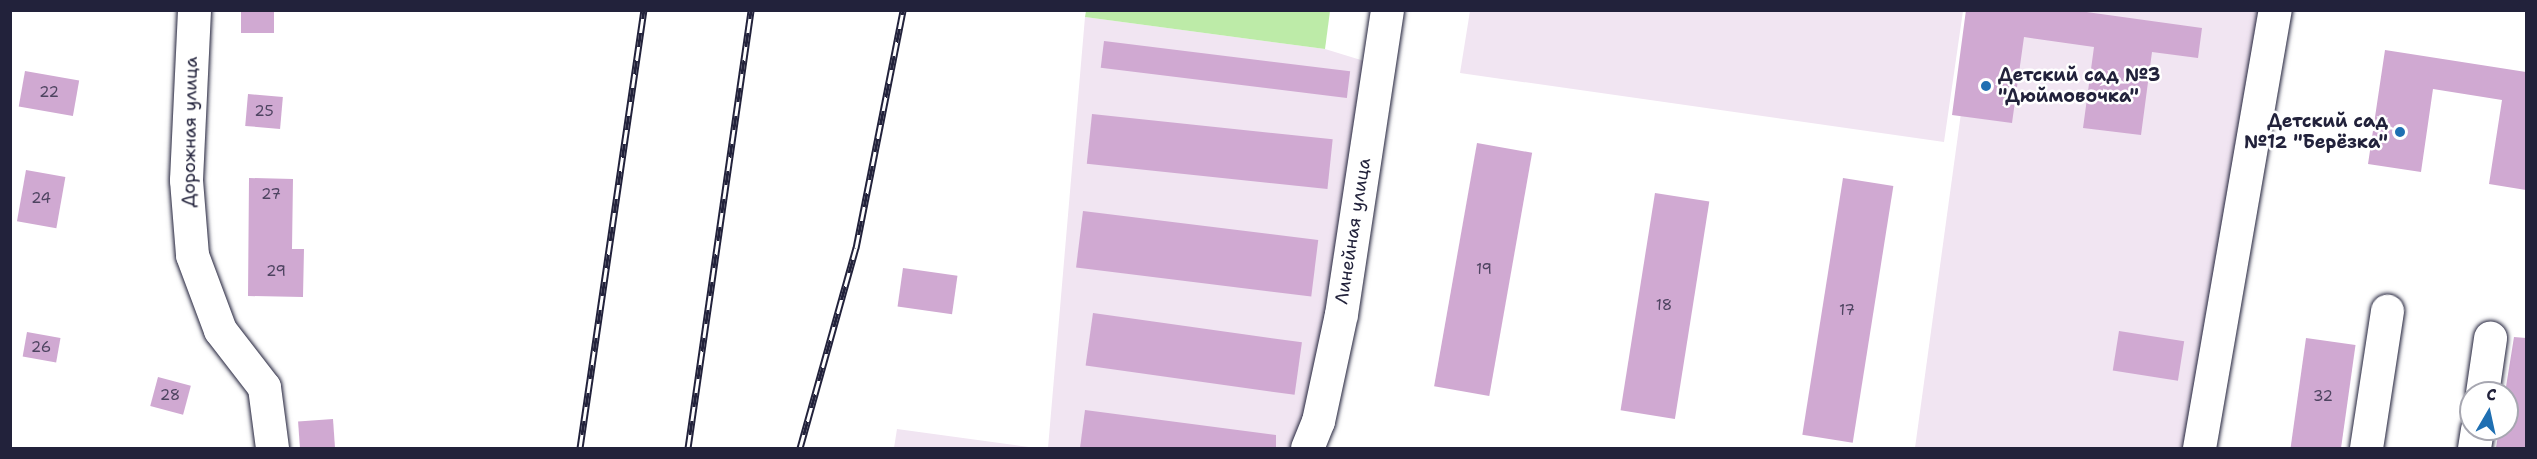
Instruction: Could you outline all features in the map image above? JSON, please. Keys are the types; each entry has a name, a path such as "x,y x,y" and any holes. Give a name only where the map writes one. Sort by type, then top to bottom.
{"street":[{"name":"Дорожная улица","path":"194,10 186,180 192,255 220,330 264,387 272,448"},
{"name":"Линейная улица","path":"1307,448 1318,421 1341,314 1387,10"},
{"path":"2199,448 2276,10"},
{"path":"2366,448 2386,311"},
{"path":"2484,381 2490,338"}],"shaded area":[{"path":"1470,10 1963,11 1944,142 1460,73"},
{"path":"1975,11 2271,11 2207,448 1915,448"},
{"path":"1085,17 1325,49 1374,64 1331,359 1293,448 1048,448"},
{"path":"897,429 1036,448 894,448"}],"green space":[{"path":"1330,10 1325,49 1085,17 1086,11"}],"building":[{"path":"241,10 274,10 274,33 241,33"},
{"name":"Детский сад №3 \"Дюймовочка\"","path":"1966,10 2072,10 2202,28 2198,58 2152,52 2141,135 2083,128 2094,47 2024,37 2012,123 1952,115"},
{"path":"1104,41 1350,71 1347,98 1101,68"},
{"name":"Детский сад №12 \"Берёзка\"","path":"2385,50 2526,72 2526,190 2489,184 2502,100 2433,89 2421,172 2368,164"},
{"path":"25,71 79,81 73,116 19,106"},
{"path":"248,94 283,97 280,129 245,126"},
{"path":"1092,114 1333,139 1327,189 1087,164"},
{"path":"1477,143 1532,153 1489,396 1434,386"},
{"path":"26,170 65,177 56,228 17,221"},
{"path":"249,178 293,179 292,249 304,249 303,297 248,296"},
{"path":"1843,178 1893,186 1853,443 1802,435"},
{"path":"1655,193 1709,202 1675,419 1621,410"},
{"path":"1083,211 1318,240 1311,296 1076,268"},
{"path":"903,268 957,276 952,314 898,307"},
{"path":"1093,313 1302,342 1295,395 1086,365"},
{"path":"2119,331 2184,341 2178,381 2113,371"},
{"path":"27,332 60,338 56,363 23,357"},
{"path":"2514,337 2526,338 2526,448 2496,448 2497,441 2519,441 2519,381 2507,381"},
{"path":"2306,338 2356,345 2341,448 2291,448"},
{"path":"158,377 191,386 183,415 150,406"},
{"path":"1085,410 1276,435 1276,448 1080,448"},
{"path":"333,419 335,448 300,448 298,421"}],"railway":[{"path":"580,448 644,10"},
{"path":"688,448 751,10"},
{"path":"800,448 856,248 903,10"}],"place":[{"name":"Детский сад №3 \"Дюймовочка\"","path":"1986,86"},
{"name":"Детский сад №12 \"Берёзка\"","path":"2400,132"}]}
